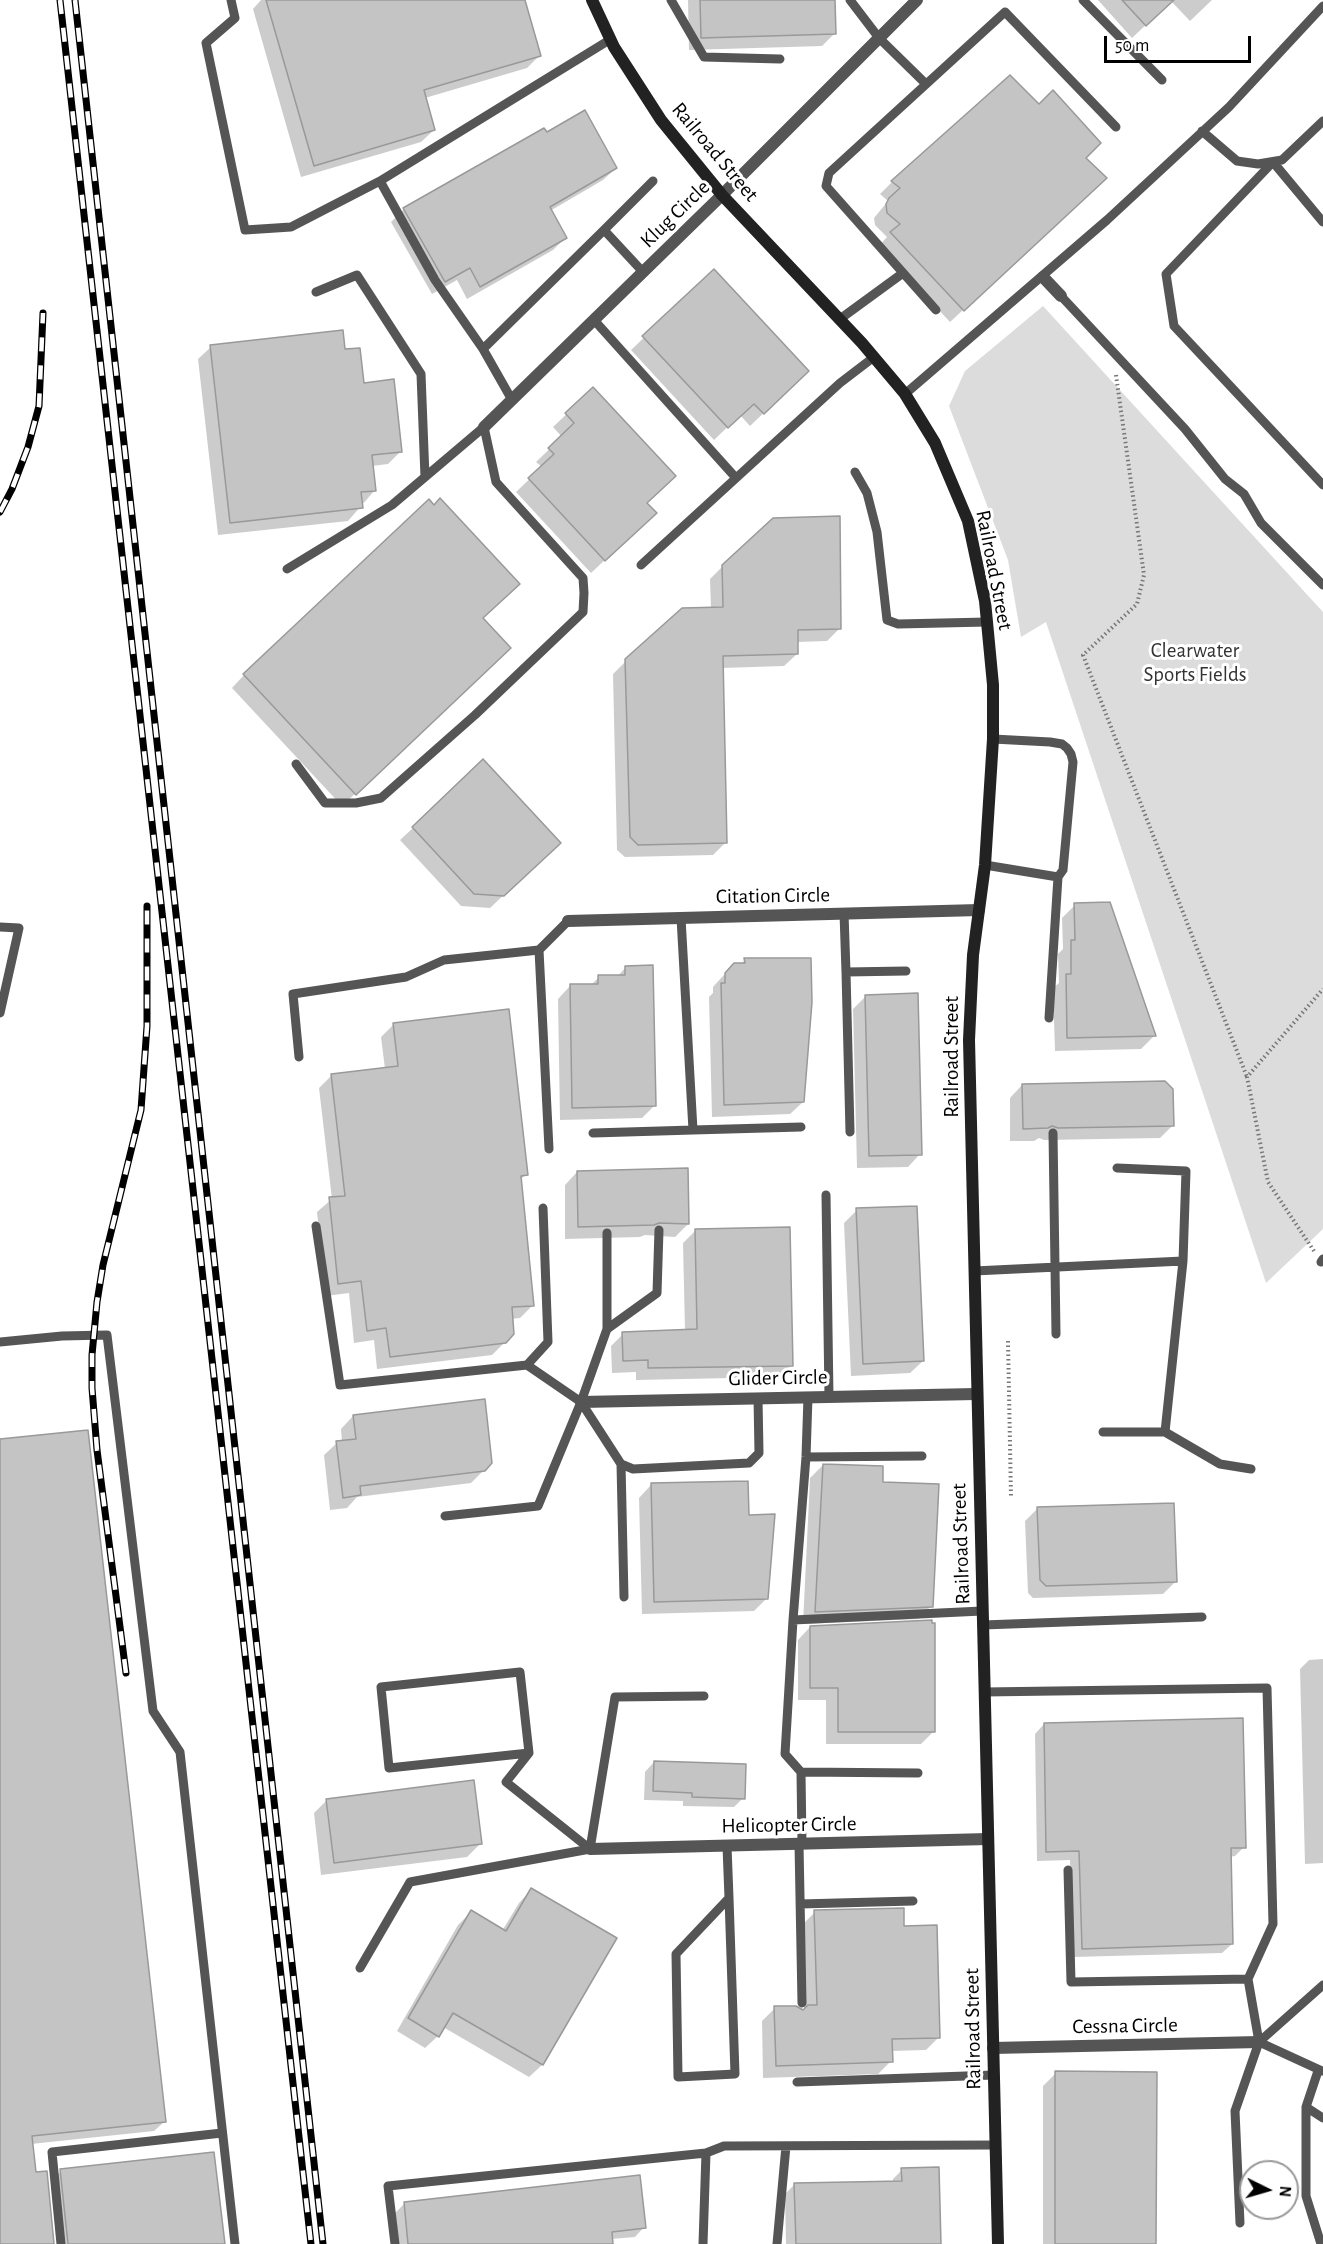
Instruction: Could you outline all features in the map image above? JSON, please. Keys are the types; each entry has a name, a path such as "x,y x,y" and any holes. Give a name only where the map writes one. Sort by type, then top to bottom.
{"main road":[{"name":"Railroad Street","path":"596,1 611,39 661,120 722,195 840,319 905,394 935,443 968,521 985,602 993,685 993,739 985,865 973,955 969,1040 998,2244"}],"street":[{"name":"Klug Circle","path":"484,427 722,195 917,0"},
{"path":"1043,277 1061,296"},
{"name":"Citation Circle","path":"568,921 979,910"},
{"name":"Glider Circle","path":"581,1402 976,1394"},
{"name":"Helicopter Circle","path":"590,1849 988,1839"},
{"name":"Cessna Circle","path":"993,2048 1259,2042"}],"lane":[{"path":"231,0 236,18 206,43 245,230 291,227 380,181 611,39"},
{"path":"671,0 704,57 780,59"},
{"path":"850,0 879,38 926,84"},
{"path":"1083,0 1162,80"},
{"path":"905,394 1043,277 1229,107 1323,6"},
{"path":"936,310 826,186 829,173 1005,12 1116,127"},
{"path":"1202,131 1237,161 1258,164 1282,160 1323,121"},
{"path":"1273,162 1323,222"},
{"path":"1273,162 1166,274 1174,326 1323,485"},
{"path":"380,181 435,280 483,349 512,400"},
{"path":"483,349 652,181"},
{"path":"604,230 643,272"},
{"path":"840,319 903,273"},
{"path":"316,292 357,275 421,374 425,477"},
{"path":"1061,296 1185,429 1225,479 1244,494 1261,523 1323,585"},
{"path":"594,320 736,478"},
{"path":"641,565 840,383 874,357"},
{"path":"287,569 392,505 484,427 496,482 583,578 584,612 475,715 381,798 356,803 325,803 296,764"},
{"path":"855,472 867,493 877,532 887,620 898,624 987,622"},
{"path":"993,739 1050,741 1067,748 1073,762 1063,870 1058,877 1049,1018"},
{"path":"985,865 1058,877"},
{"path":"844,914 850,1132"},
{"path":"681,918 693,1130"},
{"path":"299,1057 293,994 406,977 444,960 538,950 568,921"},
{"path":"0,927 19,928 0,1013"},
{"path":"538,950 549,1149"},
{"path":"846,972 906,971"},
{"path":"593,1133 801,1126"},
{"path":"1053,1133 1053,1267 1056,1334"},
{"path":"1116,1168 1186,1171 1183,1261 1166,1432"},
{"path":"826,1195 829,1397"},
{"path":"527,1365 548,1342 543,1208"},
{"path":"316,1226 340,1385 527,1365 581,1402 621,1464 624,1598"},
{"path":"607,1329 657,1293 659,1230"},
{"path":"445,1516 538,1506 581,1402 607,1329 607,1233"},
{"path":"974,1271 1183,1261"},
{"path":"0,1342 62,1336 108,1335 153,1711 180,1752 235,2244"},
{"path":"802,2003 801,1772 785,1754 806,1457 808,1397"},
{"path":"621,1464 633,1469 749,1463 759,1453 758,1398"},
{"path":"1103,1432 1166,1432 1220,1464 1251,1469"},
{"path":"806,1457 922,1456"},
{"path":"794,1620 982,1611"},
{"path":"983,1624 1202,1617"},
{"path":"529,1753 389,1768 381,1687 520,1672 529,1753 506,1782 590,1849"},
{"path":"984,1692 1267,1688 1273,1924 1248,1979 1259,2042 1235,2111 1240,2223"},
{"path":"590,1849 615,1697 704,1696"},
{"path":"801,1772 918,1773"},
{"path":"727,1846 729,1898 735,2074 678,2076 676,1954 729,1898"},
{"path":"360,1968 410,1882 590,1849"},
{"path":"1068,1869 1071,1982 1248,1979"},
{"path":"800,1904 913,1901"},
{"path":"1259,2042 1323,1985"},
{"path":"1259,2042 1321,2071 1306,2107 1306,2196 1321,2244"},
{"path":"797,2082 994,2075"},
{"path":"1306,2107 1323,2118"},
{"path":"61,2244 52,2152 222,2133"},
{"path":"395,2244 388,2186 706,2153 724,2146 996,2145"},
{"path":"777,2244 786,2146"},
{"path":"703,2244 706,2153"}],"path":[{"path":"1113,352 1144,575 1137,604 1083,655 1247,1077 1268,1182 1322,1260"},
{"path":"1247,1077 1323,989"},
{"path":"1008,1341 1011,1497"}],"green space":[{"name":"Clearwater Sports Fields","path":"1043,306 1323,612 1323,1229 1266,1283 1046,622 1021,637 1008,560 949,406 965,371"}],"building":[{"path":"266,0 525,0 541,56 424,90 435,130 314,166"},
{"path":"700,0 835,0 836,34 701,38"},
{"path":"1122,0 1174,0 1146,26"},
{"path":"1010,75 1039,104 1053,90 1101,143 1086,158 1107,178 964,311 890,232 900,224 887,213 886,204 900,188 891,181"},
{"path":"585,110 617,168 550,207 567,238 480,287 470,268 445,282 403,208 544,128 547,132"},
{"path":"714,269 809,371 764,414 754,404 728,428 642,336"},
{"path":"343,330 345,349 360,348 364,383 394,379 402,452 372,455 376,491 361,492 363,508 230,523 210,345"},
{"path":"593,387 676,476 647,503 657,513 605,561 528,478 554,454 548,448 574,423 565,413"},
{"path":"440,498 520,584 483,618 511,648 356,795 243,674 429,499 434,505"},
{"path":"840,516 841,629 798,630 798,654 723,656 727,843 638,845 630,837 625,659 682,608 723,607 722,565 773,518"},
{"path":"483,759 561,843 504,896 474,894 412,827"},
{"path":"1110,902 1156,1036 1067,1038 1066,974 1071,974 1071,940 1075,940 1074,903"},
{"path":"744,958 811,958 812,1002 804,1102 724,1105 721,983 725,983 725,973 734,963 745,963"},
{"path":"653,965 656,1106 572,1108 570,984 598,984 598,975 625,975 625,966"},
{"path":"918,993 922,1155 869,1156 865,995"},
{"path":"509,1009 528,1175 521,1176 534,1306 512,1307 514,1334 506,1343 390,1357 386,1328 367,1331 361,1281 338,1284 329,1197 345,1196 331,1074 398,1066 393,1023"},
{"path":"1165,1081 1173,1089 1174,1126 1058,1128 1052,1126 1023,1129 1022,1084"},
{"path":"688,1168 689,1224 659,1223 578,1227 577,1171"},
{"path":"917,1206 924,1361 863,1364 856,1208"},
{"path":"790,1227 793,1366 648,1368 648,1360 623,1361 622,1332 697,1329 695,1229"},
{"path":"485,1399 492,1463 485,1471 360,1486 361,1495 343,1498 336,1441 356,1439 353,1415"},
{"path":"88,1430 166,2122 32,2136 36,2172 47,2171 54,2244 0,2244 0,1439"},
{"path":"823,1464 883,1466 883,1482 939,1484 933,1607 815,1612"},
{"path":"748,1481 749,1515 775,1514 768,1599 654,1602 651,1483"},
{"path":"1174,1503 1177,1582 1046,1586 1040,1580 1037,1507"},
{"path":"932,1620 932,1623 935,1623 935,1732 838,1732 838,1688 810,1688 810,1626"},
{"path":"1243,1718 1246,1848 1231,1848 1233,1944 1082,1949 1079,1851 1046,1852 1044,1723"},
{"path":"654,1761 746,1764 745,1799 692,1797 692,1793 653,1791"},
{"path":"474,1780 482,1844 334,1863 326,1799"},
{"path":"531,1888 617,1938 543,2065 453,2013 439,2037 408,2018 471,1910 506,1931"},
{"path":"904,1908 904,1926 937,1925 940,2038 892,2039 893,2062 776,2066 774,2006 796,2006 803,2010 808,2005 817,2005 814,1910"},
{"path":"1055,2071 1157,2072 1156,2244 1055,2244"},
{"path":"214,2152 225,2244 68,2244 60,2169"},
{"path":"939,2167 941,2244 796,2244 794,2183 902,2181 901,2168"},
{"path":"640,2175 646,2228 612,2232 613,2244 408,2244 404,2202"}],"railway":[{"path":"60,0 311,2244"},
{"path":"75,0 323,2244"},
{"path":"0,512 12,489 28,447 39,406 43,313"},
{"path":"126,1673 97,1450 92,1355 103,1265 141,1110 147,1026 147,906"}]}
